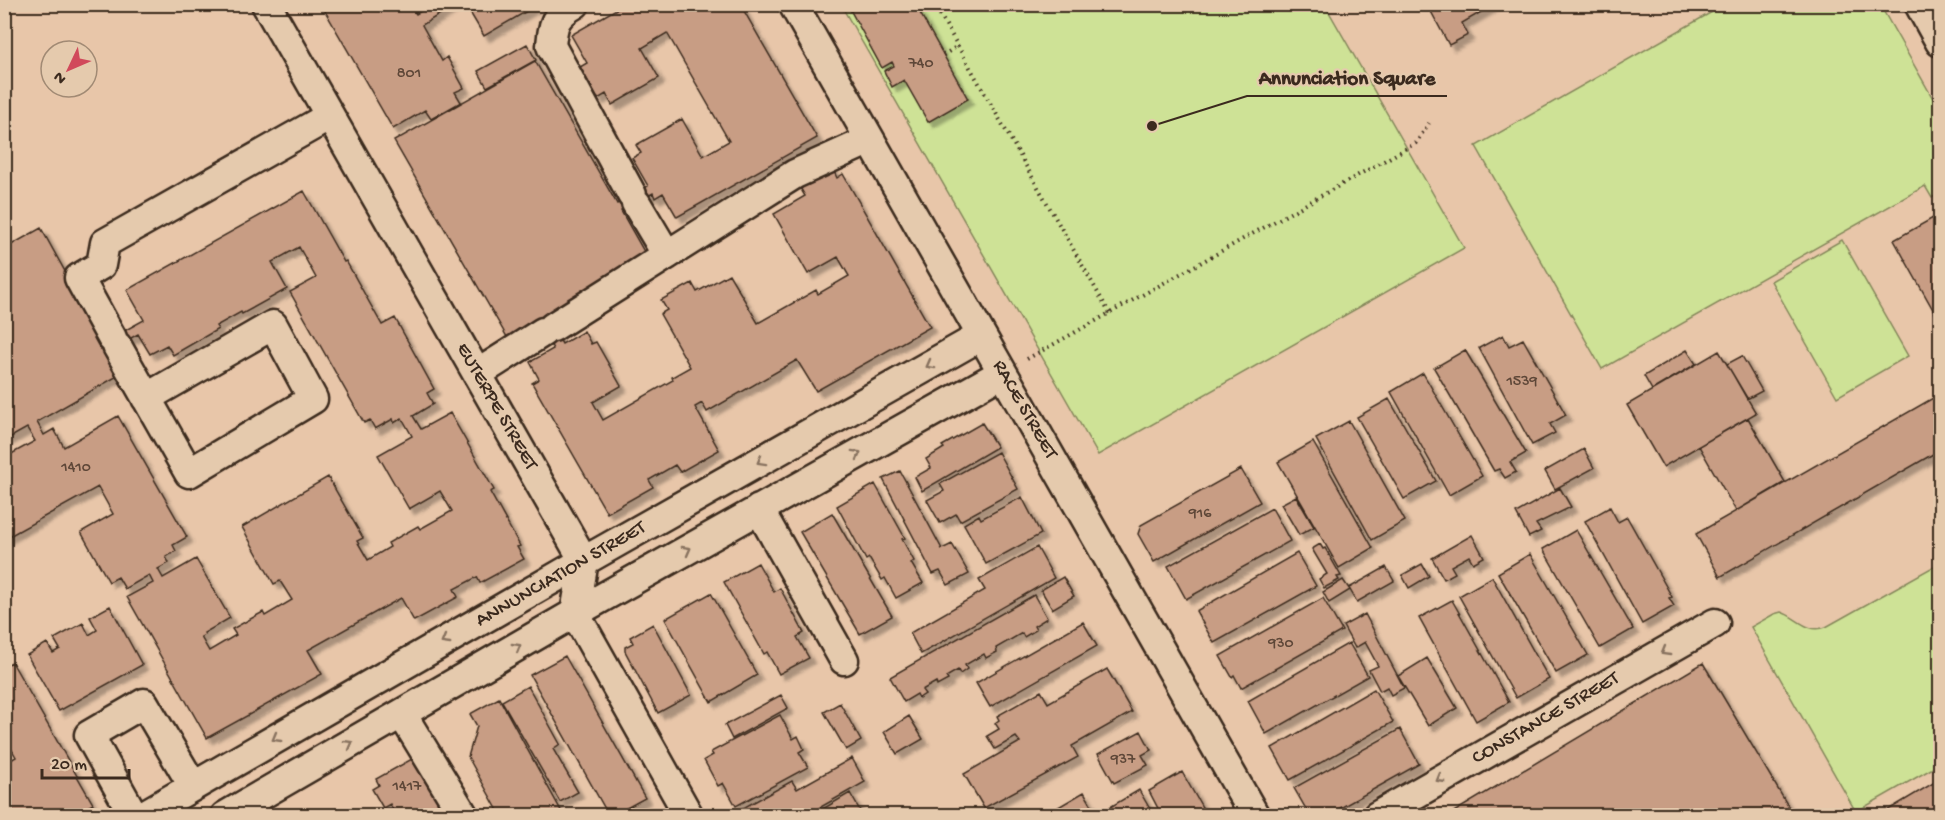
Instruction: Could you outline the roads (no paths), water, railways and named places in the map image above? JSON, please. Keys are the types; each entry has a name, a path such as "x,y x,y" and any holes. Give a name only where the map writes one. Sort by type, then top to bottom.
{"street":[{"name":"EUTERPE STREET","path":"266,4 584,561"},
{"path":"575,4 566,9 553,24 551,46 667,255"},
{"name":"RACE STREET","path":"793,4 1255,816"},
{"path":"1919,4 1941,42"},
{"path":"146,398 273,325 313,399 189,473 146,398 114,342 72,275 101,265 105,243 330,116"},
{"path":"477,374 795,174 870,140"},
{"name":"ANNUNCIATION STREET","path":"142,816 182,800 584,561 981,336"},
{"name":"ANNUNCIATION STREET","path":"225,816 575,613 1002,373"},
{"path":"759,509 844,660"},
{"path":"584,561 575,613 689,816"},
{"name":"CONSTANCE STREET","path":"1377,816 1716,623"},
{"path":"134,816 89,735 144,703 182,800"},
{"path":"402,714 464,816"}],"place":[{"name":"Annunciation Square","path":"1152,126"}]}
